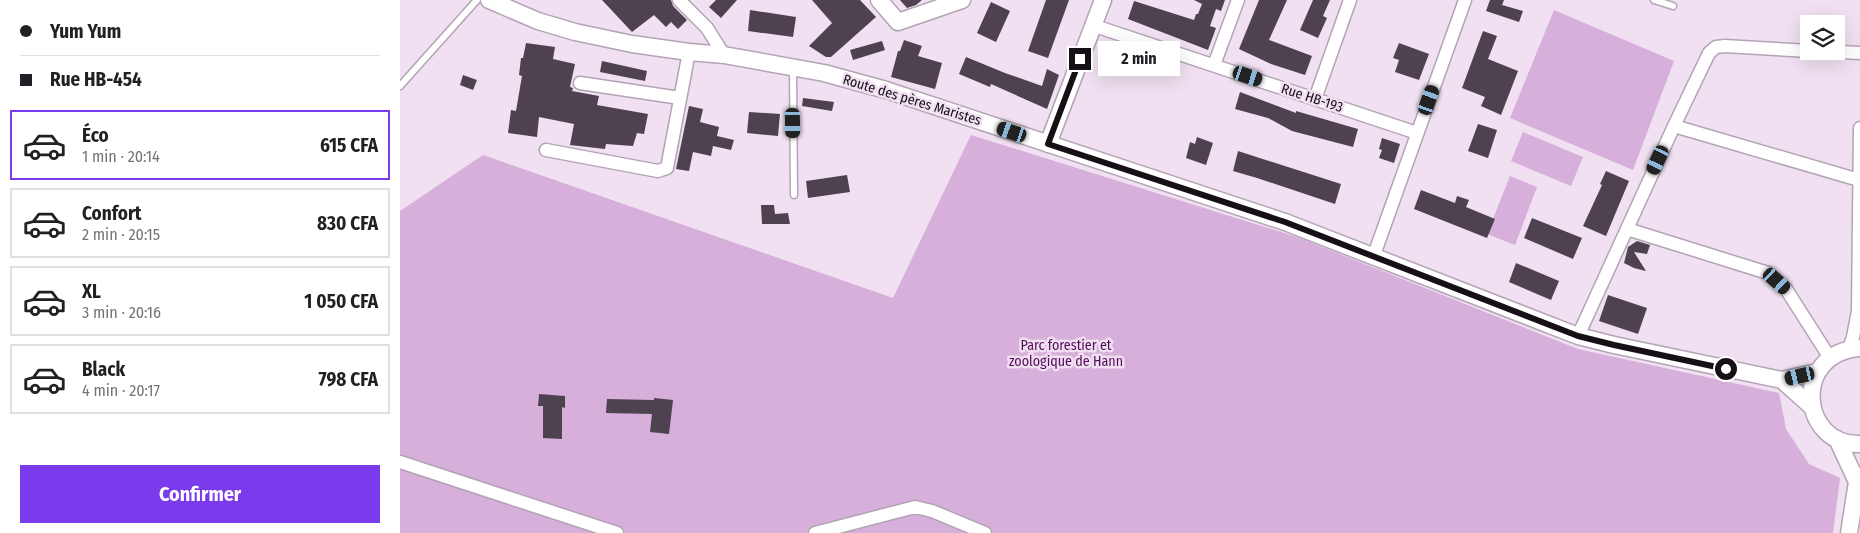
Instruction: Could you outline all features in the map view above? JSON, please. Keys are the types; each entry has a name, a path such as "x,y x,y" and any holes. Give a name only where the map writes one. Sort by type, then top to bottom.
{"street":[{"name":"Route des pères Maristes","path":"489,0 538,20 575,32 632,44 724,55 793,69 824,73 886,90 1285,222 1374,255 1578,336 1782,380 1817,372"},
{"path":"679,0 707,28 724,55"},
{"path":"879,0 898,22 962,0"},
{"path":"1048,144 1103,0"},
{"path":"1214,66 1238,0"},
{"path":"1315,99 1350,0"},
{"path":"1374,255 1465,0"},
{"name":"Rue HB-193","path":"1092,25 1417,133"},
{"path":"1578,336 1709,53 1716,47 1725,46 1800,50"},
{"path":"546,150 663,170 667,168 689,52"},
{"path":"1845,52 1860,53"},
{"path":"580,83 680,98"},
{"path":"1674,126 1859,180"},
{"path":"1812,407 1812,383 1817,372 1830,358 1838,353 1854,349 1853,337 1858,311 1860,128"},
{"path":"1627,229 1768,273 1786,289 1830,358"},
{"path":"1782,380 1812,407 1821,425 1837,439 1858,479 1849,533"},
{"path":"1837,439 1860,444"},
{"path":"400,462 617,533"},
{"path":"815,533 915,507 932,511 985,533"}],"lane":[{"path":"400,86 477,0"},
{"path":"1654,0 1673,6"},
{"path":"793,69 794,195"}],"green space":[{"path":"1554,10 1674,61 1633,170 1510,118"},
{"path":"1523,132 1583,157 1571,186 1511,161"},
{"name":"Parc forestier et zoologique de Hann","path":"971,135 1297,237 1578,349 1779,393 1786,429 1809,464 1840,478 1833,533 400,533 400,211 483,155 893,298"},
{"path":"1510,176 1537,187 1515,245 1487,234"}],"building":[{"path":"602,0 671,0 673,6 687,20 678,29 671,22 666,27 654,15 632,32"},
{"path":"716,0 737,0 721,18 709,7"},
{"path":"812,0 860,0 876,17 831,57 826,57 809,46 832,23"},
{"path":"900,0 922,0 916,5 907,8"},
{"path":"1046,0 1069,0 1048,58 1028,51"},
{"path":"1194,0 1225,0 1221,11 1216,9 1210,26 1216,28 1208,50 1128,19 1134,1 1194,20 1202,4"},
{"path":"1259,0 1287,0 1269,40 1312,56 1305,75 1271,64 1239,49"},
{"path":"1313,0 1330,0 1323,16 1327,18 1318,38 1300,30"},
{"path":"1490,0 1504,0 1502,5 1523,11 1519,22 1486,11"},
{"path":"991,2 1010,11 996,42 977,33"},
{"path":"750,10 796,17 793,37 748,31"},
{"path":"1483,31 1497,36 1488,59 1518,71 1501,115 1481,106 1485,97 1462,88"},
{"path":"904,40 922,46 918,56 942,63 935,89 891,77 898,51 900,51"},
{"path":"882,41 885,50 853,60 850,50"},
{"path":"526,43 555,47 553,59 575,64 570,87 573,88 572,91 599,96 597,105 648,114 644,134 637,133 633,146 606,144 605,149 570,145 574,124 539,117 537,137 508,133 511,110 516,111 522,76 519,75 521,58 523,58"},
{"path":"1399,43 1429,54 1419,80 1395,72 1399,60 1393,58"},
{"path":"966,57 1042,86 1047,69 1059,75 1047,109 991,84 990,87 959,74"},
{"path":"602,61 647,71 645,81 600,72"},
{"path":"463,75 477,80 473,90 460,85"},
{"path":"1240,92 1296,113 1296,111 1358,129 1353,147 1292,131 1268,118 1235,109"},
{"path":"803,98 834,102 832,111 802,106"},
{"path":"689,106 703,109 700,122 719,127 717,136 734,140 731,150 713,146 711,156 693,152 689,171 676,169"},
{"path":"749,112 780,114 778,136 747,133"},
{"path":"1478,124 1497,130 1488,158 1468,151"},
{"path":"1197,137 1213,143 1206,165 1186,158 1190,142 1195,144"},
{"path":"1382,138 1400,144 1394,163 1379,158 1382,150 1379,149"},
{"path":"1238,151 1341,184 1335,204 1233,171"},
{"path":"1606,171 1629,181 1606,236 1583,226 1602,185 1600,184"},
{"path":"847,175 850,192 808,198 806,181"},
{"path":"1421,190 1455,203 1457,196 1469,200 1466,207 1495,219 1487,238 1414,209"},
{"path":"761,205 774,205 775,214 788,213 790,224 762,224"},
{"path":"1532,218 1582,238 1573,259 1524,238"},
{"path":"1637,241 1650,245 1647,254 1634,252 1646,271 1624,263 1628,247"},
{"path":"1516,263 1559,281 1551,300 1509,282"},
{"path":"1608,295 1647,308 1638,334 1599,321"},
{"path":"539,394 565,396 565,408 562,407 562,439 543,438 543,406 538,406"},
{"path":"654,398 673,400 669,434 650,432 652,414 606,413 607,399 654,400"}],"route":[{"path":"1080,59 1048,144 1285,222 1374,255 1578,336 1726,369"}]}
